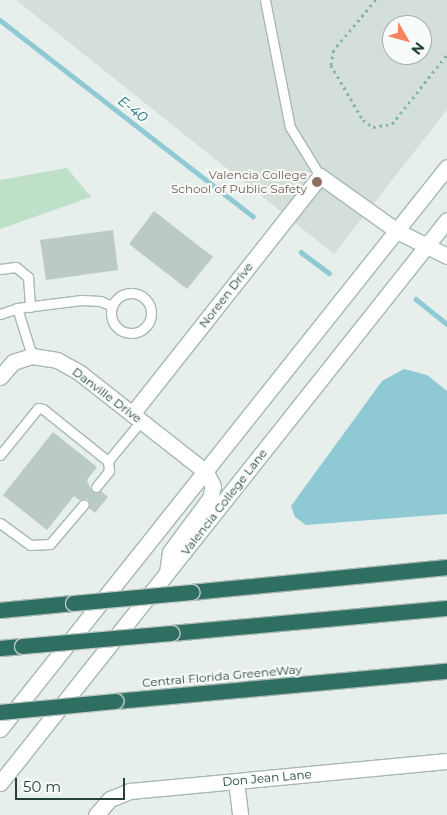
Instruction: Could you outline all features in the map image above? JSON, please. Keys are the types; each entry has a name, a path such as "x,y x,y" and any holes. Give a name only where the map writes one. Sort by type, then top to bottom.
{"highway":[{"path":"0,610 447,567"},
{"path":"0,648 447,608"},
{"name":"Central Florida GreeneWay","path":"0,712 447,671"}],"street":[{"path":"0,729 447,167"},
{"path":"320,176 397,231 428,244 447,256"},
{"name":"Noreen Drive","path":"137,417 320,176"},
{"name":"Valencia College Lane","path":"0,783 447,220"},
{"path":"0,376 13,362 32,356"},
{"name":"Danville Drive","path":"32,356 57,360 137,417 206,472"},
{"path":"167,574 170,552 210,498 213,486 206,472"},
{"name":"Don Jean Lane","path":"96,815 110,798 130,791 447,761"},
{"path":"236,780 240,815"}],"lane":[{"path":"265,0 290,127 320,176"},
{"path":"0,269 16,267 28,277 30,306"},
{"path":"131,294 148,302 152,308 151,320 143,330 126,332 112,320 110,305 115,298 131,294"},
{"path":"1,310 82,300 100,300 110,305"},
{"path":"17,308 32,356"},
{"path":"0,455 38,408 43,409 108,461"},
{"path":"96,487 109,470 108,461 137,417"},
{"path":"0,524 30,544 50,544 84,504"}],"path":[{"path":"376,0 334,50 331,65 363,120 373,127 392,124 447,54"}],"shaded area":[{"name":"Valencia College School of Public Safety","path":"16,0 447,0 447,110 334,254"}],"green space":[{"path":"67,168 91,197 0,229 0,180"}],"water":[{"path":"404,369 427,375 447,391 447,514 306,525 295,517 291,506 382,381"}],"building":[{"path":"154,211 213,257 187,289 129,244"},
{"path":"113,230 118,270 46,280 40,240"},
{"path":"53,432 97,467 87,480 92,492 101,491 108,497 95,513 89,508 88,499 79,500 74,496 47,530 3,495"}],"waterway":[{"name":"E-40","path":"0,20 253,216"},
{"name":"E-40","path":"301,252 329,273"},
{"name":"E-40","path":"416,299 447,324"}],"place":[{"name":"Valencia College School of Public Safety","path":"317,182"}]}
